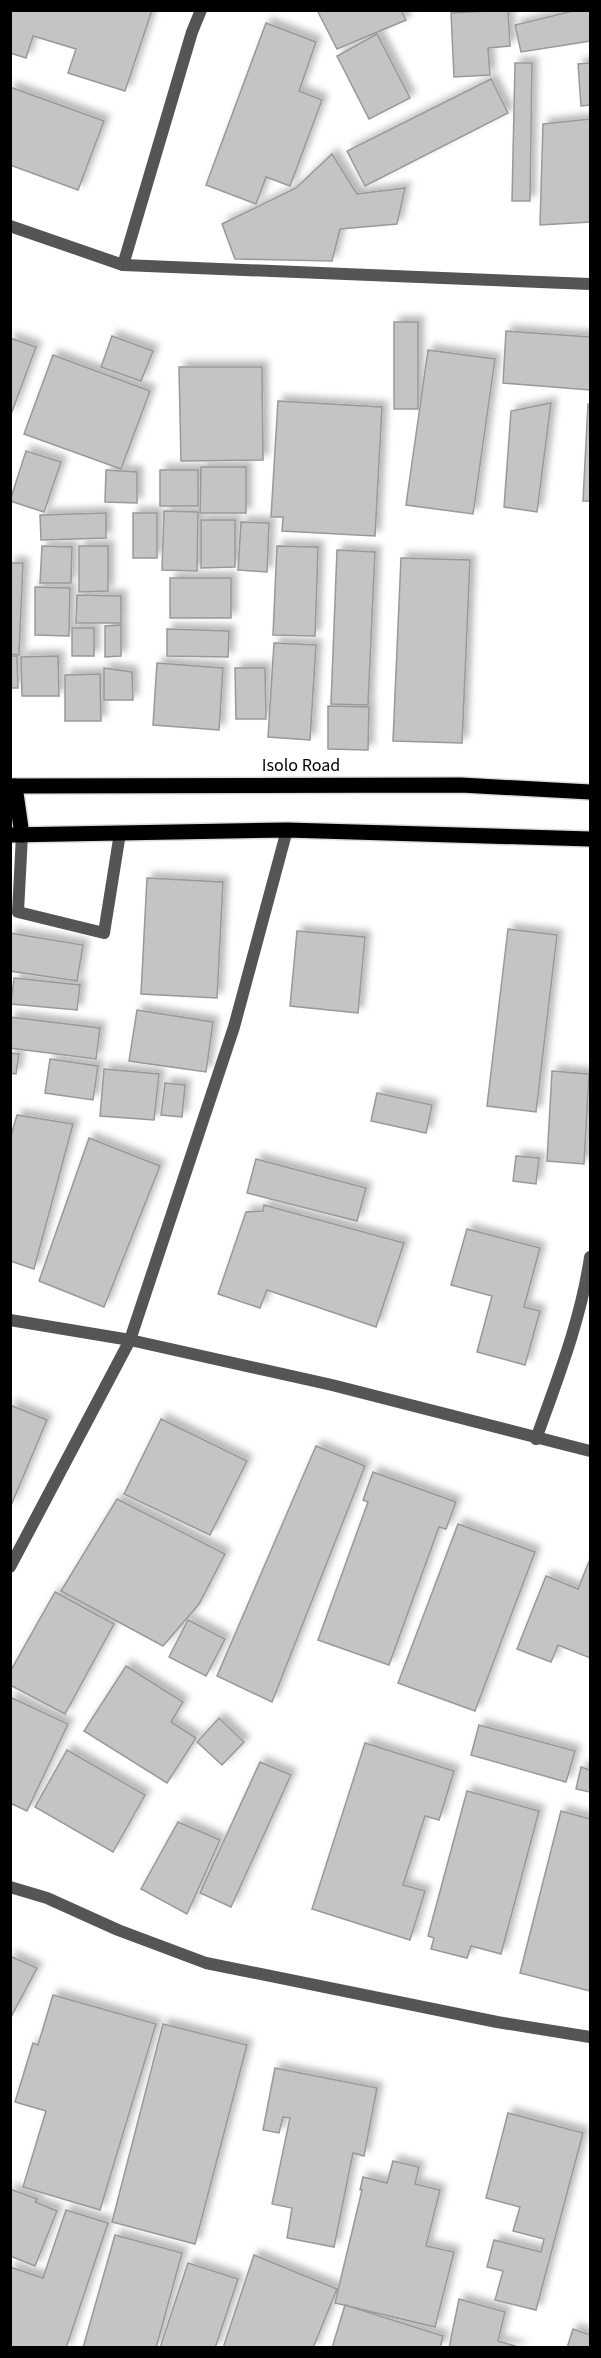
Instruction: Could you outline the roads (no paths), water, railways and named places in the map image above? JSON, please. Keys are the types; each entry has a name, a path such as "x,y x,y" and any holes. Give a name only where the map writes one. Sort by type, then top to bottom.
{"main road":[{"name":"Isolo Road","path":"13,786 461,785 591,792"},
{"path":"13,786 16,835 287,830 591,839"}],"street":[{"path":"123,265 192,32 201,10"},
{"path":"10,226 123,265 591,284"},
{"path":"10,1566 130,1340 234,1027 287,830"},
{"path":"16,835 18,912 104,933 120,833"},
{"path":"536,1439 560,1372 586,1287 591,1257"},
{"path":"10,1320 130,1340 332,1385 536,1439 591,1451"},
{"path":"10,1887 47,1898 118,1930 206,1963 497,2022 591,2037"}]}
